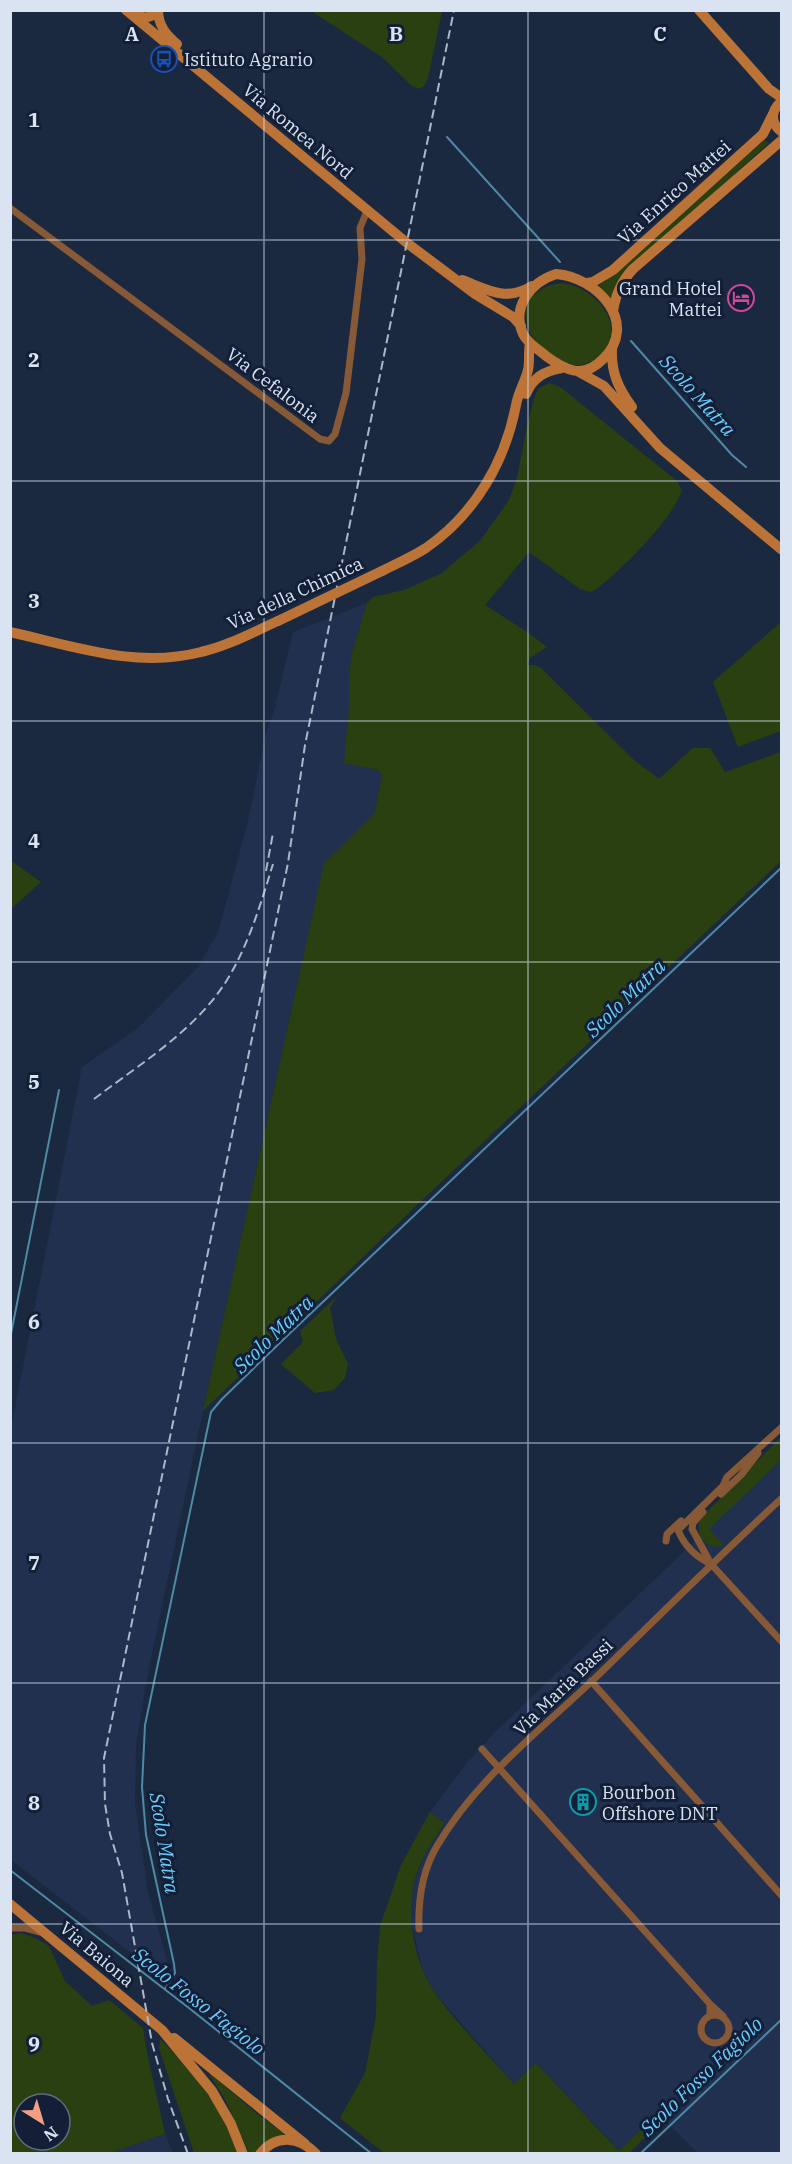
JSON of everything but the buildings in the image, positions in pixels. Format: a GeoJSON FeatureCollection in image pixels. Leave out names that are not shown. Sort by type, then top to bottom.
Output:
{"type":"FeatureCollection","features":[{"type":"Feature","properties":{"kind":"main road","name":"Via Romea Nord"},"geometry":{"type":"LineString","coordinates":[[126,10],[139,15],[192,63],[367,211],[475,294],[507,313],[521,326]]}},
{"type":"Feature","properties":{"kind":"main road"},"geometry":{"type":"LineString","coordinates":[[139,15],[151,16],[157,10]]}},
{"type":"Feature","properties":{"kind":"main road"},"geometry":{"type":"LineString","coordinates":[[157,10],[158,19],[165,32],[186,52],[192,63]]}},
{"type":"Feature","properties":{"kind":"main road"},"geometry":{"type":"LineString","coordinates":[[699,10],[769,89],[777,106],[774,124],[782,132]]}},
{"type":"Feature","properties":{"kind":"main road","name":"Via Enrico Mattei"},"geometry":{"type":"LineString","coordinates":[[587,283],[613,270],[762,134],[777,106]]}},
{"type":"Feature","properties":{"kind":"main road","name":"Via Enrico Mattei"},"geometry":{"type":"LineString","coordinates":[[614,311],[616,296],[624,279],[633,269],[782,140]]}},
{"type":"Feature","properties":{"kind":"main road"},"geometry":{"type":"LineString","coordinates":[[647,433],[615,380],[611,364],[612,349],[618,332],[614,311],[608,303],[587,283],[567,275],[556,274],[532,286],[523,301],[519,317],[530,343],[562,368],[579,372],[604,386],[647,433],[667,454],[782,550]]}},
{"type":"Feature","properties":{"kind":"main road","name":"Via Romea Nord"},"geometry":{"type":"LineString","coordinates":[[450,275],[505,295],[524,291],[532,286]]}},
{"type":"Feature","properties":{"kind":"main road","name":"Via della Chimica"},"geometry":{"type":"LineString","coordinates":[[516,413],[516,404],[528,371],[530,343]]}},
{"type":"Feature","properties":{"kind":"main road"},"geometry":{"type":"LineString","coordinates":[[579,372],[602,362],[612,349]]}},
{"type":"Feature","properties":{"kind":"main road","name":"Via della Chimica"},"geometry":{"type":"LineString","coordinates":[[10,632],[100,653],[156,658],[201,652],[278,621],[426,548],[447,532],[477,500],[490,480],[504,449],[516,413],[532,382],[552,369],[562,368]]}},
{"type":"Feature","properties":{"kind":"main road","name":"Via Baiona"},"geometry":{"type":"LineString","coordinates":[[10,1904],[162,2030],[312,2149]]}},
{"type":"Feature","properties":{"kind":"main road","name":"Via Baiona"},"geometry":{"type":"LineString","coordinates":[[162,2030],[213,2091],[231,2124],[243,2154]]}},
{"type":"Feature","properties":{"kind":"main road"},"geometry":{"type":"LineString","coordinates":[[260,2154],[277,2141],[296,2140],[312,2149]]}},
{"type":"Feature","properties":{"kind":"street","name":"Via Cefalonia"},"geometry":{"type":"LineString","coordinates":[[10,208],[310,432],[322,440],[329,441],[335,434],[346,393],[362,259],[360,228],[367,211]]}},
{"type":"Feature","properties":{"kind":"street"},"geometry":{"type":"LineString","coordinates":[[682,1540],[674,1538],[666,1541],[667,1534],[782,1428]]}},
{"type":"Feature","properties":{"kind":"street"},"geometry":{"type":"LineString","coordinates":[[764,1444],[741,1475],[693,1523],[695,1536],[711,1564],[782,1642]]}},
{"type":"Feature","properties":{"kind":"street"},"geometry":{"type":"LineString","coordinates":[[711,1564],[700,1558],[682,1540],[678,1530],[723,1486],[727,1478]]}},
{"type":"Feature","properties":{"kind":"street","name":"Via Maria Bassi"},"geometry":{"type":"LineString","coordinates":[[419,1929],[419,1901],[424,1872],[436,1846],[473,1796],[782,1498]]}},
{"type":"Feature","properties":{"kind":"street"},"geometry":{"type":"LineString","coordinates":[[591,1681],[782,1896]]}},
{"type":"Feature","properties":{"kind":"street"},"geometry":{"type":"LineString","coordinates":[[482,1749],[725,2018],[729,2026],[728,2035],[722,2041],[713,2042],[705,2038],[702,2030],[704,2022],[710,2016],[718,2015],[725,2018]]}},
{"type":"Feature","properties":{"kind":"street"},"geometry":{"type":"LineString","coordinates":[[10,1928],[25,1928],[52,1937]]}},
{"type":"Feature","properties":{"kind":"street"},"geometry":{"type":"LineString","coordinates":[[710,2004],[710,2016]]}},
{"type":"Feature","properties":{"kind":"shaded area"},"geometry":{"type":"Polygon","coordinates":[[[367,603],[352,652],[345,763],[378,770],[382,776],[374,814],[324,864],[203,1411],[149,1668],[136,1743],[135,1803],[148,1893],[168,1964],[162,1977],[11,1860],[11,1428],[82,1067],[138,1028],[197,968],[218,933],[248,821],[266,733],[275,708],[293,632],[367,603]]]}},
{"type":"Feature","properties":{"kind":"shaded area"},"geometry":{"type":"Polygon","coordinates":[[[781,1459],[781,2153],[698,2153],[658,2113],[620,2151],[537,2064],[514,2084],[430,1985],[422,1967],[411,1921],[411,1899],[416,1875],[425,1854],[444,1823],[430,1812],[466,1764],[497,1730],[781,1459]]]}},
{"type":"Feature","properties":{"kind":"shaded area"},"geometry":{"type":"Polygon","coordinates":[[[165,2134],[173,2153],[109,2153],[165,2134]]]}},
{"type":"Feature","properties":{"kind":"green space"},"geometry":{"type":"Polygon","coordinates":[[[311,11],[442,11],[428,78],[424,86],[419,89],[412,86],[382,57],[311,11]]]}},
{"type":"Feature","properties":{"kind":"green space"},"geometry":{"type":"Polygon","coordinates":[[[764,140],[769,143],[629,269],[613,302],[597,287],[622,268],[764,140]]]}},
{"type":"Feature","properties":{"kind":"green space"},"geometry":{"type":"Polygon","coordinates":[[[560,283],[573,286],[597,300],[610,322],[611,335],[607,347],[597,358],[580,365],[563,362],[546,352],[534,338],[526,322],[527,305],[537,292],[560,283]]]}},
{"type":"Feature","properties":{"kind":"green space"},"geometry":{"type":"Polygon","coordinates":[[[550,383],[560,387],[677,481],[682,490],[677,502],[658,529],[598,588],[590,592],[580,589],[529,552],[485,605],[547,647],[530,658],[527,665],[541,668],[634,760],[659,779],[693,748],[710,748],[725,772],[781,752],[781,861],[203,1411],[324,863],[374,814],[382,776],[378,770],[344,763],[352,652],[367,603],[373,597],[404,590],[442,573],[480,541],[509,500],[517,478],[535,396],[539,388],[550,383]]]}},
{"type":"Feature","properties":{"kind":"green space"},"geometry":{"type":"Polygon","coordinates":[[[781,622],[781,731],[738,747],[713,682],[781,622]]]}},
{"type":"Feature","properties":{"kind":"green space"},"geometry":{"type":"Polygon","coordinates":[[[11,861],[41,882],[10,909],[11,861]]]}},
{"type":"Feature","properties":{"kind":"green space"},"geometry":{"type":"Polygon","coordinates":[[[337,1296],[330,1308],[336,1339],[348,1364],[345,1378],[334,1390],[315,1393],[281,1364],[303,1342],[300,1331],[337,1296]]]}},
{"type":"Feature","properties":{"kind":"green space"},"geometry":{"type":"Polygon","coordinates":[[[781,1437],[781,1460],[709,1529],[724,1545],[718,1547],[707,1544],[700,1535],[701,1518],[781,1437]]]}},
{"type":"Feature","properties":{"kind":"green space"},"geometry":{"type":"Polygon","coordinates":[[[430,1812],[444,1823],[416,1875],[411,1917],[419,1960],[431,1986],[459,2024],[514,2084],[536,2063],[619,2151],[658,2113],[664,2119],[629,2153],[384,2153],[340,2118],[365,2073],[376,2016],[380,1926],[401,1865],[430,1812]]]}},
{"type":"Feature","properties":{"kind":"green space"},"geometry":{"type":"Polygon","coordinates":[[[21,1933],[49,1946],[65,1981],[92,2006],[109,2000],[143,2028],[165,2134],[109,2153],[11,2153],[10,1935],[21,1933]]]}},
{"type":"Feature","properties":{"kind":"green space"},"geometry":{"type":"Polygon","coordinates":[[[160,2039],[206,2092],[224,2121],[238,2153],[194,2153],[159,2048],[160,2039]]]}},
{"type":"Feature","properties":{"kind":"green space"},"geometry":{"type":"Polygon","coordinates":[[[211,2074],[287,2136],[256,2153],[249,2153],[211,2074]]]}},
{"type":"Feature","properties":{"kind":"waterway","name":"Scolo Matra"},"geometry":{"type":"LineString","coordinates":[[447,137],[560,262]]}},
{"type":"Feature","properties":{"kind":"waterway","name":"Scolo Matra"},"geometry":{"type":"LineString","coordinates":[[631,341],[732,455],[746,467]]}},
{"type":"Feature","properties":{"kind":"waterway","name":"Scolo Matra"},"geometry":{"type":"LineString","coordinates":[[165,1989],[175,1973],[146,1835],[142,1787],[145,1725],[211,1412],[288,1335],[782,867]]}},
{"type":"Feature","properties":{"kind":"waterway"},"geometry":{"type":"LineString","coordinates":[[10,1339],[59,1090]]}},
{"type":"Feature","properties":{"kind":"waterway","name":"Scolo Fosso Fagiolo"},"geometry":{"type":"LineString","coordinates":[[10,1870],[189,2008],[372,2154]]}},
{"type":"Feature","properties":{"kind":"waterway","name":"Scolo Fosso Fagiolo"},"geometry":{"type":"LineString","coordinates":[[640,2154],[782,2019]]}},
{"type":"Feature","properties":{"kind":"railway"},"geometry":{"type":"LineString","coordinates":[[188,2154],[168,2099],[152,2043],[122,1873],[110,1834],[105,1804],[104,1758],[288,863],[305,745],[454,10]]}},
{"type":"Feature","properties":{"kind":"railway"},"geometry":{"type":"LineString","coordinates":[[266,871],[273,833]]}},
{"type":"Feature","properties":{"kind":"railway"},"geometry":{"type":"LineString","coordinates":[[94,1099],[166,1045],[200,1015],[214,998],[242,952],[273,864]]}},
{"type":"Feature","properties":{"kind":"place","name":"Istituto Agrario"},"geometry":{"type":"Point","coordinates":[164,59]}},
{"type":"Feature","properties":{"kind":"place","name":"Grand Hotel Mattei"},"geometry":{"type":"Point","coordinates":[741,298]}},
{"type":"Feature","properties":{"kind":"place","name":"Bourbon Offshore DNT"},"geometry":{"type":"Point","coordinates":[583,1802]}}]}
